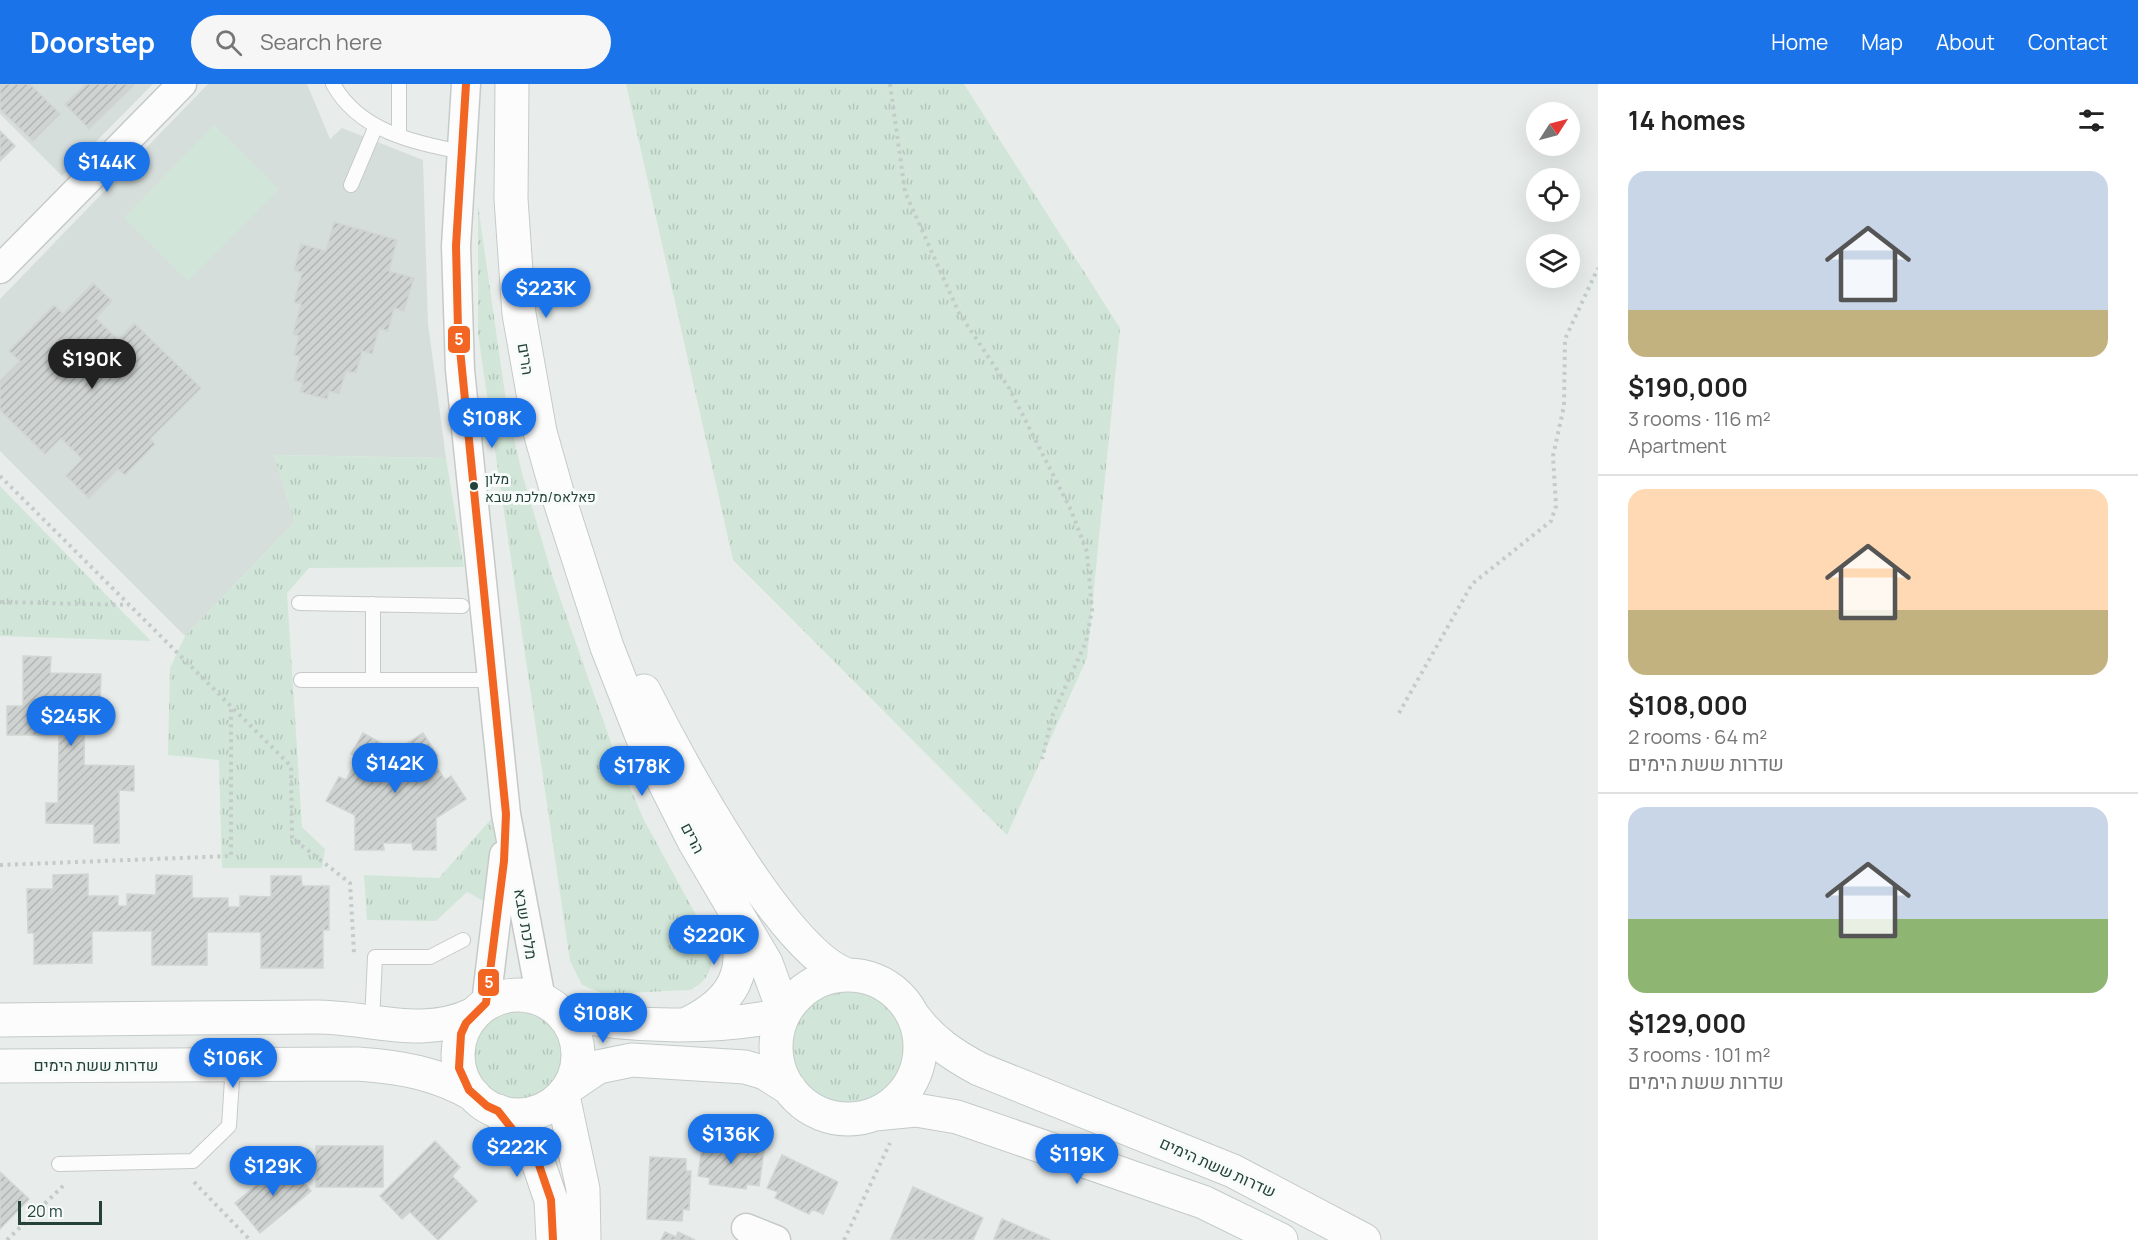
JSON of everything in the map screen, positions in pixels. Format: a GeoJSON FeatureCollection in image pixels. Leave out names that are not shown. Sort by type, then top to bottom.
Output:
{"type":"FeatureCollection","features":[{"type":"Feature","properties":{"kind":"main road","name":"הרים"},"geometry":{"type":"LineString","coordinates":[[512,84],[514,256],[527,372],[545,452],[607,647],[641,734],[694,841],[766,963],[784,1014]]}},
{"type":"Feature","properties":{"kind":"main road","name":"הרים"},"geometry":{"type":"LineString","coordinates":[[578,555],[673,746],[729,840],[803,943],[825,964],[845,974]]}},
{"type":"Feature","properties":{"kind":"main road"},"geometry":{"type":"LineString","coordinates":[[689,1023],[710,1013],[723,1001],[738,974],[740,943],[733,908]]}},
{"type":"Feature","properties":{"kind":"main road"},"geometry":{"type":"LineString","coordinates":[[790,1089],[778,1063],[776,1049],[777,1035],[784,1014],[806,988],[818,980],[845,974],[859,975],[886,984],[902,999],[914,1017],[920,1044],[916,1072],[902,1096],[873,1114]]}},
{"type":"Feature","properties":{"kind":"main road"},"geometry":{"type":"LineString","coordinates":[[0,1020],[317,1017],[429,1026],[454,1024],[480,1008],[516,994],[605,1022],[747,1022],[784,1014]]}},
{"type":"Feature","properties":{"kind":"main road"},"geometry":{"type":"LineString","coordinates":[[551,1006],[573,1030],[579,1053],[578,1064],[567,1091],[583,1189],[584,1240]]}},
{"type":"Feature","properties":{"kind":"main road"},"geometry":{"type":"LineString","coordinates":[[480,1008],[461,1034],[458,1057],[464,1079],[538,1162],[551,1200],[553,1240]]}},
{"type":"Feature","properties":{"kind":"main road","name":"שדרות ששת הימים"},"geometry":{"type":"LineString","coordinates":[[914,1017],[925,1031],[944,1048],[979,1069],[1233,1171],[1365,1240]]}},
{"type":"Feature","properties":{"kind":"main road"},"geometry":{"type":"LineString","coordinates":[[486,1103],[520,1115],[532,1114],[554,1104],[598,1066],[632,1060],[745,1067],[774,1077],[811,1109],[824,1114],[851,1119],[906,1110],[957,1117],[1225,1210],[1281,1240]]}},
{"type":"Feature","properties":{"kind":"main road","name":"שדרות ששת הימים"},"geometry":{"type":"LineString","coordinates":[[0,1066],[317,1063],[397,1067],[435,1076],[486,1103]]}},
{"type":"Feature","properties":{"kind":"street"},"geometry":{"type":"LineString","coordinates":[[0,269],[182,84]]}},
{"type":"Feature","properties":{"kind":"street","name":"מלכת שבא"},"geometry":{"type":"LineString","coordinates":[[466,84],[456,246],[458,329],[506,813],[551,1006]]}},
{"type":"Feature","properties":{"kind":"street","name":"מלכת שבא"},"geometry":{"type":"LineString","coordinates":[[480,1008],[504,861],[506,813]]}},
{"type":"Feature","properties":{"kind":"street"},"geometry":{"type":"LineString","coordinates":[[746,1228],[776,1240]]}},
{"type":"Feature","properties":{"kind":"lane"},"geometry":{"type":"LineString","coordinates":[[333,84],[344,102],[362,120],[422,144],[462,153]]}},
{"type":"Feature","properties":{"kind":"lane"},"geometry":{"type":"LineString","coordinates":[[399,84],[399,135]]}},
{"type":"Feature","properties":{"kind":"lane"},"geometry":{"type":"LineString","coordinates":[[351,185],[376,126]]}},
{"type":"Feature","properties":{"kind":"lane"},"geometry":{"type":"LineString","coordinates":[[298,603],[462,606]]}},
{"type":"Feature","properties":{"kind":"lane"},"geometry":{"type":"LineString","coordinates":[[373,604],[373,680]]}},
{"type":"Feature","properties":{"kind":"lane"},"geometry":{"type":"LineString","coordinates":[[301,680],[492,680]]}},
{"type":"Feature","properties":{"kind":"lane"},"geometry":{"type":"LineString","coordinates":[[372,1022],[375,957],[430,957],[463,940]]}},
{"type":"Feature","properties":{"kind":"lane"},"geometry":{"type":"LineString","coordinates":[[59,1164],[193,1161],[229,1126],[233,1064]]}},
{"type":"Feature","properties":{"kind":"path"},"geometry":{"type":"LineString","coordinates":[[890,84],[905,192],[959,313],[1009,388],[1071,510],[1087,552],[1092,610],[1086,642],[1053,714],[1042,759]]}},
{"type":"Feature","properties":{"kind":"path"},"geometry":{"type":"LineString","coordinates":[[1399,713],[1472,584],[1551,521],[1556,506],[1553,456],[1564,406],[1565,339],[1598,268]]}},
{"type":"Feature","properties":{"kind":"path"},"geometry":{"type":"LineString","coordinates":[[0,476],[291,766],[292,838],[350,883],[354,963]]}},
{"type":"Feature","properties":{"kind":"path"},"geometry":{"type":"LineString","coordinates":[[0,602],[130,605]]}},
{"type":"Feature","properties":{"kind":"path"},"geometry":{"type":"LineString","coordinates":[[0,865],[231,856],[231,707]]}},
{"type":"Feature","properties":{"kind":"path"},"geometry":{"type":"LineString","coordinates":[[844,1240],[906,1110]]}},
{"type":"Feature","properties":{"kind":"path"},"geometry":{"type":"LineString","coordinates":[[175,1163],[250,1240]]}},
{"type":"Feature","properties":{"kind":"path"},"geometry":{"type":"LineString","coordinates":[[7,1240],[86,1164]]}},
{"type":"Feature","properties":{"kind":"shaded area"},"geometry":{"type":"Polygon","coordinates":[[[0,84],[153,84],[62,176],[0,114],[0,84]]]}},
{"type":"Feature","properties":{"kind":"shaded area"},"geometry":{"type":"Polygon","coordinates":[[[208,84],[307,84],[330,139],[342,128],[423,160],[428,323],[446,458],[274,455],[295,522],[185,636],[0,451],[0,299],[208,84]]]}},
{"type":"Feature","properties":{"kind":"green space"},"geometry":{"type":"Polygon","coordinates":[[[626,84],[964,84],[1120,328],[1087,658],[1007,835],[733,560],[626,84]]]}},
{"type":"Feature","properties":{"kind":"green space"},"geometry":{"type":"Polygon","coordinates":[[[214,125],[279,189],[188,281],[124,218],[214,125]]]}},
{"type":"Feature","properties":{"kind":"green space"},"geometry":{"type":"Polygon","coordinates":[[[478,205],[507,408],[522,473],[553,578],[614,751],[644,820],[714,948],[708,974],[701,983],[689,990],[604,994],[582,985],[570,961],[478,334],[478,205]]]}},
{"type":"Feature","properties":{"kind":"green space"},"geometry":{"type":"Polygon","coordinates":[[[274,455],[446,458],[464,567],[309,568],[287,593],[302,827],[325,849],[322,868],[222,868],[219,760],[168,755],[170,668],[185,636],[295,522],[274,455]]]}},
{"type":"Feature","properties":{"kind":"green space"},"geometry":{"type":"Polygon","coordinates":[[[0,486],[151,641],[0,636],[0,486]]]}},
{"type":"Feature","properties":{"kind":"green space"},"geometry":{"type":"Polygon","coordinates":[[[491,819],[497,850],[487,903],[467,892],[436,921],[367,920],[364,875],[439,878],[491,819]]]}},
{"type":"Feature","properties":{"kind":"green space"},"geometry":{"type":"Polygon","coordinates":[[[848,983],[873,988],[893,1002],[907,1022],[912,1047],[907,1072],[893,1092],[873,1106],[848,1111],[823,1106],[803,1092],[789,1072],[784,1047],[789,1022],[803,1002],[823,988],[848,983]]]}},
{"type":"Feature","properties":{"kind":"green space"},"geometry":{"type":"Polygon","coordinates":[[[518,1002],[538,1006],[547,1011],[561,1025],[566,1034],[570,1054],[566,1074],[561,1083],[547,1097],[538,1102],[518,1106],[498,1102],[489,1097],[475,1083],[470,1074],[466,1054],[470,1034],[475,1025],[489,1011],[498,1006],[518,1002]]]}},
{"type":"Feature","properties":{"kind":"building"},"geometry":{"type":"Polygon","coordinates":[[[0,84],[30,84],[60,114],[33,141],[0,109],[0,84]]]}},
{"type":"Feature","properties":{"kind":"building"},"geometry":{"type":"Polygon","coordinates":[[[86,84],[134,85],[89,129],[65,104],[86,84]]]}},
{"type":"Feature","properties":{"kind":"building"},"geometry":{"type":"Polygon","coordinates":[[[0,131],[15,146],[0,161],[0,131]]]}},
{"type":"Feature","properties":{"kind":"building"},"geometry":{"type":"Polygon","coordinates":[[[334,222],[397,240],[389,271],[414,278],[404,311],[394,308],[388,331],[379,328],[372,354],[362,351],[356,373],[346,371],[339,394],[329,391],[327,399],[300,392],[303,383],[294,380],[300,356],[294,355],[299,336],[293,334],[301,304],[294,302],[302,273],[294,270],[301,244],[326,251],[334,222]]]}},
{"type":"Feature","properties":{"kind":"building"},"geometry":{"type":"Polygon","coordinates":[[[93,283],[112,301],[96,318],[118,340],[134,323],[201,388],[150,439],[155,444],[125,475],[118,469],[89,498],[66,476],[82,459],[61,438],[45,454],[0,410],[0,381],[20,361],[9,351],[54,305],[63,314],[93,283]]]}},
{"type":"Feature","properties":{"kind":"building"},"geometry":{"type":"Polygon","coordinates":[[[23,656],[51,657],[50,673],[101,674],[100,701],[85,701],[84,765],[134,766],[134,791],[119,790],[119,843],[94,843],[94,824],[46,823],[46,803],[58,803],[59,735],[7,735],[7,706],[23,706],[23,656]]]}},
{"type":"Feature","properties":{"kind":"building"},"geometry":{"type":"Polygon","coordinates":[[[363,733],[395,751],[423,733],[438,756],[432,759],[445,780],[451,776],[466,799],[436,818],[436,850],[413,850],[412,843],[383,843],[384,850],[355,850],[355,815],[326,801],[339,777],[346,780],[358,758],[351,754],[363,733]]]}},
{"type":"Feature","properties":{"kind":"building"},"geometry":{"type":"Polygon","coordinates":[[[88,874],[88,896],[118,896],[118,906],[127,906],[127,894],[156,895],[156,875],[192,876],[192,898],[228,898],[228,907],[240,907],[240,896],[271,897],[271,876],[301,876],[302,886],[329,886],[329,930],[323,930],[323,968],[261,968],[261,932],[207,932],[207,965],[152,965],[152,931],[92,931],[92,963],[34,964],[34,933],[28,933],[27,889],[53,889],[53,875],[88,874]]]}},
{"type":"Feature","properties":{"kind":"building"},"geometry":{"type":"Polygon","coordinates":[[[435,1141],[460,1167],[452,1176],[477,1201],[438,1240],[410,1212],[402,1219],[380,1196],[435,1141]]]}},
{"type":"Feature","properties":{"kind":"building"},"geometry":{"type":"Polygon","coordinates":[[[703,1141],[764,1150],[759,1186],[747,1184],[746,1189],[709,1184],[710,1178],[698,1176],[703,1141]]]}},
{"type":"Feature","properties":{"kind":"building"},"geometry":{"type":"Polygon","coordinates":[[[316,1146],[383,1146],[383,1187],[316,1187],[316,1146]]]}},
{"type":"Feature","properties":{"kind":"building"},"geometry":{"type":"Polygon","coordinates":[[[782,1155],[838,1182],[823,1214],[812,1209],[809,1214],[775,1198],[778,1192],[767,1188],[782,1155]]]}},
{"type":"Feature","properties":{"kind":"building"},"geometry":{"type":"Polygon","coordinates":[[[650,1157],[686,1159],[686,1171],[691,1171],[689,1210],[683,1209],[682,1221],[647,1219],[650,1157]]]}},
{"type":"Feature","properties":{"kind":"building"},"geometry":{"type":"Polygon","coordinates":[[[285,1161],[311,1191],[260,1233],[235,1203],[285,1161]]]}},
{"type":"Feature","properties":{"kind":"building"},"geometry":{"type":"Polygon","coordinates":[[[0,1172],[29,1199],[0,1229],[0,1172]]]}},
{"type":"Feature","properties":{"kind":"building"},"geometry":{"type":"Polygon","coordinates":[[[913,1187],[983,1218],[973,1240],[891,1239],[913,1187]]]}},
{"type":"Feature","properties":{"kind":"building"},"geometry":{"type":"Polygon","coordinates":[[[1002,1219],[1050,1240],[994,1239],[1002,1219]]]}},
{"type":"Feature","properties":{"kind":"building"},"geometry":{"type":"Polygon","coordinates":[[[665,1232],[676,1237],[678,1232],[695,1240],[661,1240],[665,1232]]]}},
{"type":"Feature","properties":{"kind":"transit line","name":"5"},"geometry":{"type":"LineString","coordinates":[[466,84],[456,246],[458,329],[506,814],[504,861],[486,1003],[466,1023],[461,1034],[459,1068],[469,1090],[487,1106],[498,1111],[538,1162],[551,1200],[553,1240]]}},
{"type":"Feature","properties":{"kind":"place","name":"מלון פאלאס/מלכת שבא"},"geometry":{"type":"Point","coordinates":[474,486]}}]}
